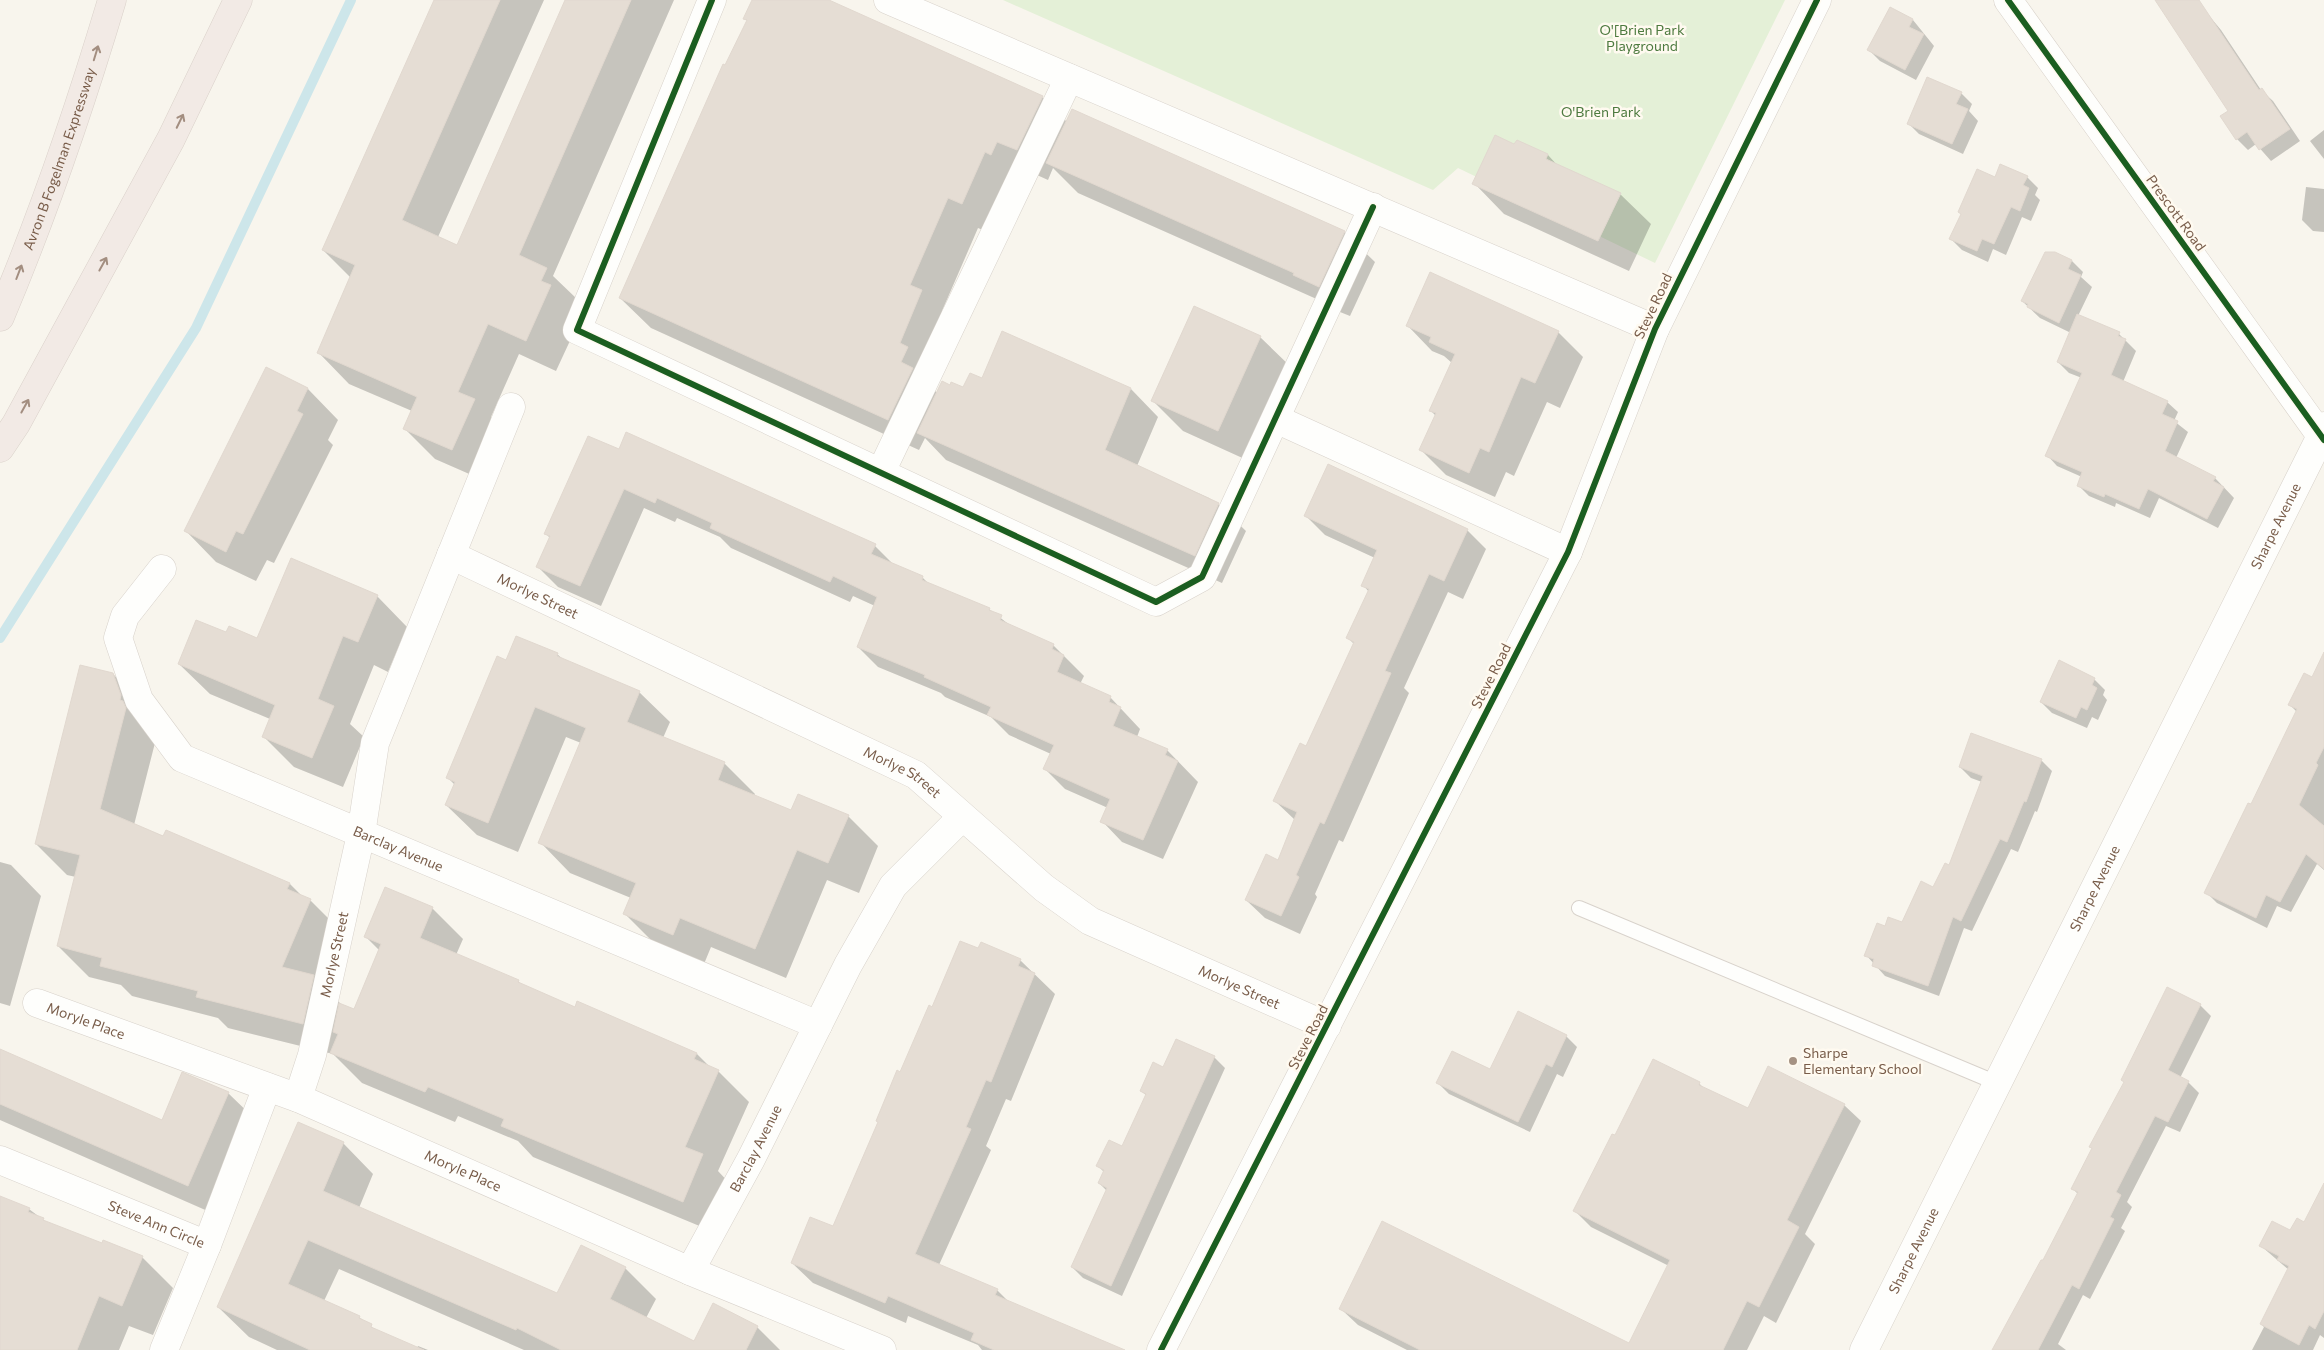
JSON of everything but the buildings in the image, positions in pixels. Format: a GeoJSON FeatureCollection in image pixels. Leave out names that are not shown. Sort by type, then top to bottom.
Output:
{"type":"FeatureCollection","features":[{"type":"Feature","properties":{"kind":"highway","name":"Avron B Fogelman Expressway"},"geometry":{"type":"LineString","coordinates":[[0,317],[53,182],[85,89],[112,0]]}},
{"type":"Feature","properties":{"kind":"highway"},"geometry":{"type":"LineString","coordinates":[[0,448],[16,424],[171,139],[238,0]]}},
{"type":"Feature","properties":{"kind":"street"},"geometry":{"type":"LineString","coordinates":[[712,0],[578,330],[1156,602],[1202,577],[1373,208]]}},
{"type":"Feature","properties":{"kind":"street"},"geometry":{"type":"LineString","coordinates":[[888,0],[1655,329]]}},
{"type":"Feature","properties":{"kind":"street","name":"Steve Road"},"geometry":{"type":"LineString","coordinates":[[1161,1350],[1568,552],[1655,329],[1816,0]]}},
{"type":"Feature","properties":{"kind":"street","name":"Prescott Road"},"geometry":{"type":"LineString","coordinates":[[2008,0],[2323,434]]}},
{"type":"Feature","properties":{"kind":"street"},"geometry":{"type":"LineString","coordinates":[[880,472],[1069,78]]}},
{"type":"Feature","properties":{"kind":"street","name":"Morlye Street"},"geometry":{"type":"LineString","coordinates":[[298,1098],[312,1055],[361,834],[375,743],[510,407]]}},
{"type":"Feature","properties":{"kind":"street"},"geometry":{"type":"LineString","coordinates":[[1276,419],[1568,552]]}},
{"type":"Feature","properties":{"kind":"street","name":"Sharpe Avenue"},"geometry":{"type":"LineString","coordinates":[[1864,1350],[2323,434]]}},
{"type":"Feature","properties":{"kind":"street","name":"Morlye Street"},"geometry":{"type":"LineString","coordinates":[[451,555],[916,775],[1044,888],[1090,920],[1327,1026]]}},
{"type":"Feature","properties":{"kind":"street","name":"Barclay Avenue"},"geometry":{"type":"LineString","coordinates":[[162,569],[125,616],[118,638],[139,700],[182,758],[818,1025]]}},
{"type":"Feature","properties":{"kind":"street","name":"Barclay Avenue"},"geometry":{"type":"LineString","coordinates":[[690,1271],[751,1159],[848,965],[893,886],[962,816]]}},
{"type":"Feature","properties":{"kind":"street","name":"Moryle Place"},"geometry":{"type":"LineString","coordinates":[[38,1003],[298,1098],[690,1271],[882,1350]]}},
{"type":"Feature","properties":{"kind":"street"},"geometry":{"type":"LineString","coordinates":[[207,1245],[268,1087]]}},
{"type":"Feature","properties":{"kind":"street","name":"Steve Ann Circle"},"geometry":{"type":"LineString","coordinates":[[0,1160],[207,1245],[164,1350]]}},
{"type":"Feature","properties":{"kind":"lane"},"geometry":{"type":"LineString","coordinates":[[1578,908],[1997,1083]]}},
{"type":"Feature","properties":{"kind":"green space","name":"O'Brien Park"},"geometry":{"type":"Polygon","coordinates":[[[1003,0],[1785,0],[1655,263],[1458,168],[1433,190],[1003,0]]]}},
{"type":"Feature","properties":{"kind":"waterway"},"geometry":{"type":"LineString","coordinates":[[0,638],[196,328],[351,0]]}},
{"type":"Feature","properties":{"kind":"cycle path"},"geometry":{"type":"LineString","coordinates":[[712,0],[577,330],[1156,602],[1202,577],[1373,207]]}},
{"type":"Feature","properties":{"kind":"cycle path"},"geometry":{"type":"LineString","coordinates":[[1161,1350],[1568,552],[1655,329],[1817,0]]}},
{"type":"Feature","properties":{"kind":"cycle path"},"geometry":{"type":"LineString","coordinates":[[2008,0],[2324,440]]}},
{"type":"Feature","properties":{"kind":"place","name":"Sharpe Elementary School"},"geometry":{"type":"Point","coordinates":[1793,1061]}},
{"type":"Feature","properties":{"kind":"park label","name":"O'[Brien Park Playground"},"geometry":{"type":"Point","coordinates":[1642,38]}}]}
